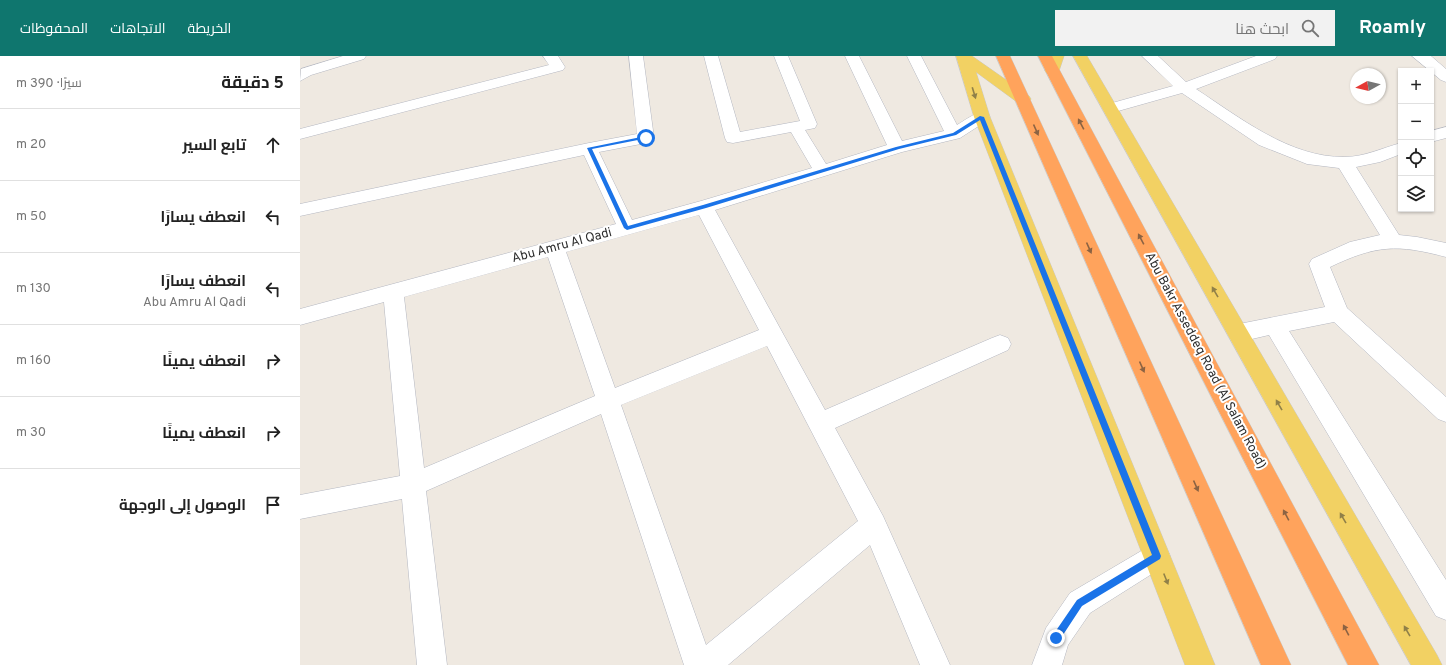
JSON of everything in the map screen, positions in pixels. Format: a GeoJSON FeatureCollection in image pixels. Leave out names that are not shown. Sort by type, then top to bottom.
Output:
{"type":"FeatureCollection","features":[{"type":"Feature","properties":{"kind":"highway"},"geometry":{"type":"LineString","coordinates":[[1003,56],[1276,665]]}},
{"type":"Feature","properties":{"kind":"highway","name":"Abu Bakr Asseddeq Road (Al Salam Road)"},"geometry":{"type":"LineString","coordinates":[[1052,61],[1364,665]]}},
{"type":"Feature","properties":{"kind":"main road"},"geometry":{"type":"LineString","coordinates":[[1080,56],[1427,665]]}},
{"type":"Feature","properties":{"kind":"main road"},"geometry":{"type":"LineString","coordinates":[[963,57],[1023,99]]}},
{"type":"Feature","properties":{"kind":"main road"},"geometry":{"type":"LineString","coordinates":[[963,57],[982,117],[1200,665]]}},
{"type":"Feature","properties":{"kind":"street"},"geometry":{"type":"LineString","coordinates":[[300,76],[306,72],[359,56]]}},
{"type":"Feature","properties":{"kind":"street"},"geometry":{"type":"LineString","coordinates":[[300,134],[558,67],[550,56]]}},
{"type":"Feature","properties":{"kind":"street"},"geometry":{"type":"LineString","coordinates":[[300,210],[589,148],[646,138],[636,56]]}},
{"type":"Feature","properties":{"kind":"street"},"geometry":{"type":"LineString","coordinates":[[712,56],[733,138],[809,124],[781,56]]}},
{"type":"Feature","properties":{"kind":"street"},"geometry":{"type":"LineString","coordinates":[[852,56],[897,148]]}},
{"type":"Feature","properties":{"kind":"street"},"geometry":{"type":"LineString","coordinates":[[914,56],[954,134]]}},
{"type":"Feature","properties":{"kind":"street"},"geometry":{"type":"LineString","coordinates":[[1149,56],[1184,88],[1265,141],[1313,160],[1345,163],[1374,158],[1398,149]]}},
{"type":"Feature","properties":{"kind":"street"},"geometry":{"type":"LineString","coordinates":[[1111,108],[1184,88],[1270,56]]}},
{"type":"Feature","properties":{"kind":"street"},"geometry":{"type":"LineString","coordinates":[[1419,56],[1424,58],[1446,77]]}},
{"type":"Feature","properties":{"kind":"street","name":"Abu Amru Al Qadi"},"geometry":{"type":"LineString","coordinates":[[300,317],[704,207],[897,148],[954,134],[982,117]]}},
{"type":"Feature","properties":{"kind":"street"},"geometry":{"type":"LineString","coordinates":[[795,126],[822,171]]}},
{"type":"Feature","properties":{"kind":"street"},"geometry":{"type":"LineString","coordinates":[[1434,136],[1446,132]]}},
{"type":"Feature","properties":{"kind":"street"},"geometry":{"type":"LineString","coordinates":[[589,148],[627,228]]}},
{"type":"Feature","properties":{"kind":"street"},"geometry":{"type":"LineString","coordinates":[[1345,163],[1392,241]]}},
{"type":"Feature","properties":{"kind":"street"},"geometry":{"type":"LineString","coordinates":[[704,207],[874,525],[935,665]]}},
{"type":"Feature","properties":{"kind":"street"},"geometry":{"type":"LineString","coordinates":[[1446,250],[1422,243],[1392,241],[1368,244],[1320,264],[1338,313],[1446,412]]}},
{"type":"Feature","properties":{"kind":"street"},"geometry":{"type":"LineString","coordinates":[[555,248],[609,400],[699,665]]}},
{"type":"Feature","properties":{"kind":"street"},"geometry":{"type":"LineString","coordinates":[[393,292],[413,485],[426,663]]}},
{"type":"Feature","properties":{"kind":"street"},"geometry":{"type":"LineString","coordinates":[[1239,333],[1338,313]]}},
{"type":"Feature","properties":{"kind":"street"},"geometry":{"type":"LineString","coordinates":[[1275,326],[1446,606]]}},
{"type":"Feature","properties":{"kind":"street"},"geometry":{"type":"LineString","coordinates":[[300,507],[413,485],[609,400],[772,334]]}},
{"type":"Feature","properties":{"kind":"street"},"geometry":{"type":"LineString","coordinates":[[820,423],[1000,344]]}},
{"type":"Feature","properties":{"kind":"street"},"geometry":{"type":"LineString","coordinates":[[705,665],[874,525]]}},
{"type":"Feature","properties":{"kind":"street"},"geometry":{"type":"LineString","coordinates":[[1047,665],[1056,638],[1080,603],[1157,556]]}},
{"type":"Feature","properties":{"kind":"route"},"geometry":{"type":"LineString","coordinates":[[646,138],[589,148],[627,228],[704,207],[897,148],[954,134],[982,117],[1157,556],[1080,603],[1056,638]]}}]}
